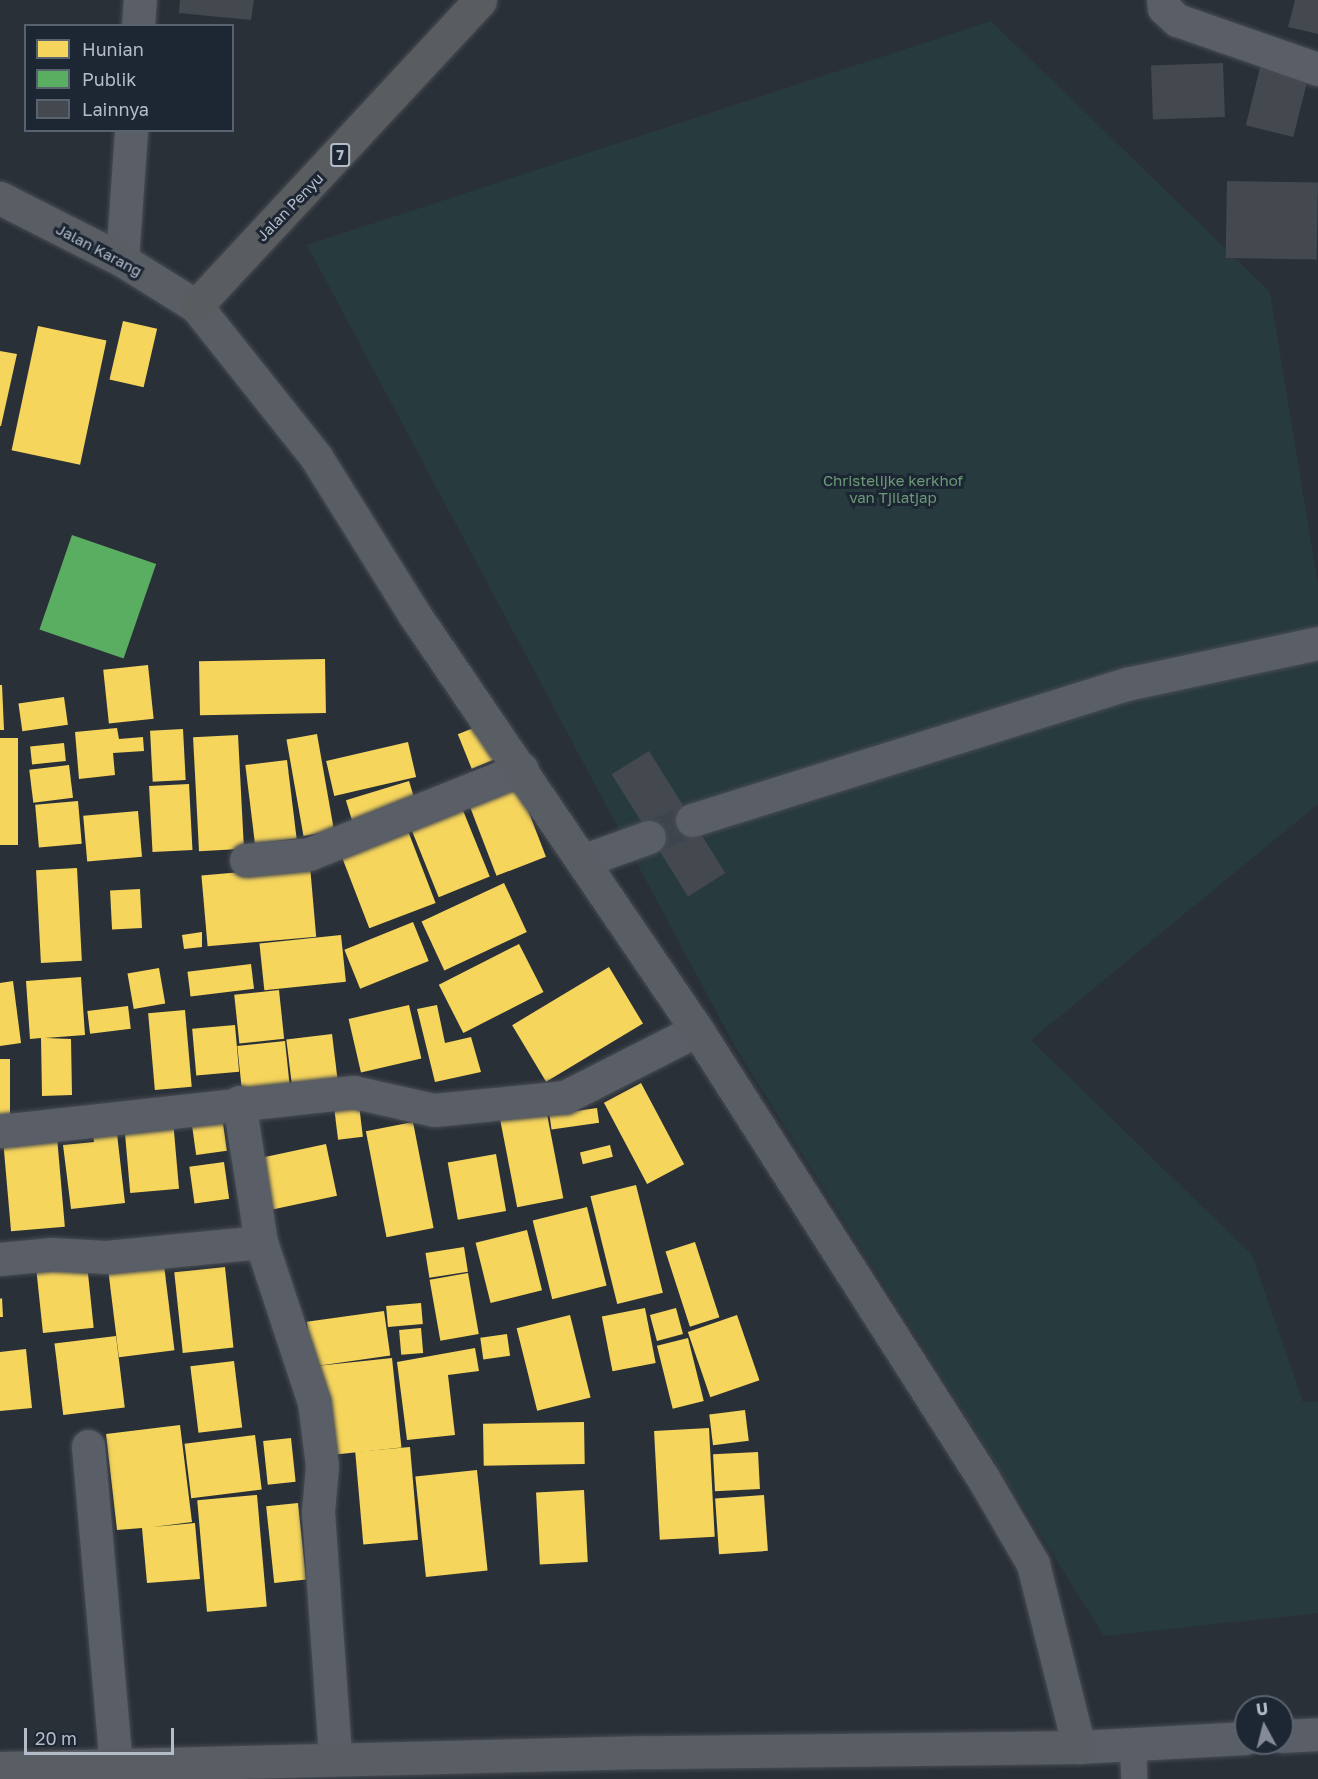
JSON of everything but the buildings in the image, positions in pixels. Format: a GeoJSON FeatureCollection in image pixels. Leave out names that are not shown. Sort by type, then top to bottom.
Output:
{"type":"FeatureCollection","features":[{"type":"Feature","properties":{"kind":"highway","name":"Jalan Penyu"},"geometry":{"type":"LineString","coordinates":[[196,306],[480,0]]}},
{"type":"Feature","properties":{"kind":"street"},"geometry":{"type":"LineString","coordinates":[[138,24],[140,0]]}},
{"type":"Feature","properties":{"kind":"street"},"geometry":{"type":"LineString","coordinates":[[1162,0],[1164,8],[1178,20],[1318,69]]}},
{"type":"Feature","properties":{"kind":"street"},"geometry":{"type":"LineString","coordinates":[[122,260],[131,132]]}},
{"type":"Feature","properties":{"kind":"street","name":"Jalan Karang"},"geometry":{"type":"LineString","coordinates":[[0,198],[122,260],[196,306],[316,457],[414,614],[585,860],[697,1030],[983,1478],[1033,1564],[1079,1747]]}},
{"type":"Feature","properties":{"kind":"street"},"geometry":{"type":"LineString","coordinates":[[692,820],[1127,684],[1318,643]]}},
{"type":"Feature","properties":{"kind":"street"},"geometry":{"type":"LineString","coordinates":[[246,860],[309,854],[522,770]]}},
{"type":"Feature","properties":{"kind":"street"},"geometry":{"type":"LineString","coordinates":[[585,860],[649,837]]}},
{"type":"Feature","properties":{"kind":"street"},"geometry":{"type":"LineString","coordinates":[[0,1131],[239,1102],[354,1092],[434,1110],[565,1097],[697,1030]]}},
{"type":"Feature","properties":{"kind":"street"},"geometry":{"type":"LineString","coordinates":[[239,1102],[261,1242],[314,1402],[322,1466],[318,1512],[335,1758]]}},
{"type":"Feature","properties":{"kind":"street"},"geometry":{"type":"LineString","coordinates":[[0,1258],[52,1254],[106,1257],[261,1242]]}},
{"type":"Feature","properties":{"kind":"street"},"geometry":{"type":"LineString","coordinates":[[88,1446],[116,1765]]}},
{"type":"Feature","properties":{"kind":"street"},"geometry":{"type":"LineString","coordinates":[[1294,1735],[1318,1734]]}},
{"type":"Feature","properties":{"kind":"street"},"geometry":{"type":"LineString","coordinates":[[0,1768],[335,1758],[1004,1745],[1079,1747],[1234,1739]]}},
{"type":"Feature","properties":{"kind":"lane"},"geometry":{"type":"LineString","coordinates":[[1133,1743],[1134,1779]]}},
{"type":"Feature","properties":{"kind":"green space","name":"Christelijke kerkhof van Tjilatjap"},"geometry":{"type":"Polygon","coordinates":[[[991,21],[1270,292],[1318,585],[1318,804],[1031,1040],[1252,1255],[1303,1402],[1318,1401],[1318,1613],[1104,1636],[735,1047],[307,245],[991,21]]]}},
{"type":"Feature","properties":{"kind":"tunnel"},"geometry":{"type":"LineString","coordinates":[[649,837],[692,820]]}}]}
